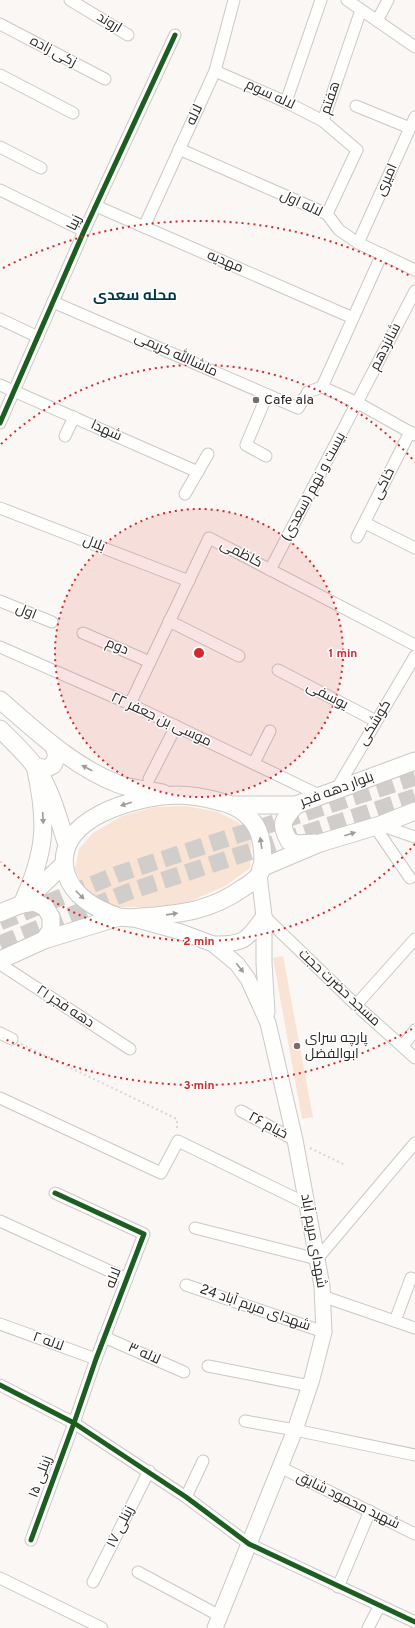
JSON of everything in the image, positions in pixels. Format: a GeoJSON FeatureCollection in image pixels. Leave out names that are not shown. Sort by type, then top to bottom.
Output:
{"type":"FeatureCollection","features":[{"type":"Feature","properties":{"kind":"main road"},"geometry":{"type":"LineString","coordinates":[[0,700],[54,747],[77,763],[118,784],[177,795],[211,799],[232,805],[244,812],[256,826],[263,853],[260,872],[264,916],[264,963],[268,1023]]}},
{"type":"Feature","properties":{"kind":"main road"},"geometry":{"type":"LineString","coordinates":[[0,729],[23,751],[35,766],[48,789],[67,845]]}},
{"type":"Feature","properties":{"kind":"main road"},"geometry":{"type":"LineString","coordinates":[[35,766],[45,769],[53,765],[57,756],[54,747]]}},
{"type":"Feature","properties":{"kind":"main road","name":"بلوار دهه فجر"},"geometry":{"type":"LineString","coordinates":[[232,805],[296,805],[415,761]]}},
{"type":"Feature","properties":{"kind":"main road"},"geometry":{"type":"LineString","coordinates":[[22,904],[33,879],[41,852],[44,825],[42,798],[35,766]]}},
{"type":"Feature","properties":{"kind":"main road"},"geometry":{"type":"LineString","coordinates":[[125,918],[102,911],[80,896],[69,882],[64,864],[64,854],[67,845],[76,830],[96,816],[127,803],[177,795]]}},
{"type":"Feature","properties":{"kind":"main road"},"geometry":{"type":"LineString","coordinates":[[296,805],[283,821],[283,830],[289,841],[297,844],[320,843]]}},
{"type":"Feature","properties":{"kind":"main road"},"geometry":{"type":"LineString","coordinates":[[0,960],[44,940],[125,918],[201,910],[220,903],[236,894],[260,872],[320,843],[377,826],[415,811]]}},
{"type":"Feature","properties":{"kind":"main road"},"geometry":{"type":"LineString","coordinates":[[22,904],[64,864]]}},
{"type":"Feature","properties":{"kind":"main road"},"geometry":{"type":"LineString","coordinates":[[0,913],[22,904],[34,902],[45,907],[52,918],[51,930],[44,940]]}},
{"type":"Feature","properties":{"kind":"main road"},"geometry":{"type":"LineString","coordinates":[[213,944],[230,944],[242,941],[251,934],[264,916]]}},
{"type":"Feature","properties":{"kind":"main road","name":"شهدای مریم آباد"},"geometry":{"type":"LineString","coordinates":[[125,918],[181,932],[213,944],[237,964],[248,979],[268,1023],[295,1140],[317,1259],[322,1296],[324,1332],[310,1386],[296,1430],[218,1622]]}},
{"type":"Feature","properties":{"kind":"street","name":"اروند"},"geometry":{"type":"LineString","coordinates":[[70,0],[128,34]]}},
{"type":"Feature","properties":{"kind":"street","name":"لاله"},"geometry":{"type":"LineString","coordinates":[[144,227],[216,70],[234,0]]}},
{"type":"Feature","properties":{"kind":"street"},"geometry":{"type":"LineString","coordinates":[[286,102],[321,0]]}},
{"type":"Feature","properties":{"kind":"street"},"geometry":{"type":"LineString","coordinates":[[347,0],[415,47]]}},
{"type":"Feature","properties":{"kind":"street"},"geometry":{"type":"LineString","coordinates":[[377,21],[388,0]]}},
{"type":"Feature","properties":{"kind":"street","name":"هفتم"},"geometry":{"type":"LineString","coordinates":[[327,214],[357,150],[323,121],[361,10]]}},
{"type":"Feature","properties":{"kind":"street","name":"زکی زاده"},"geometry":{"type":"LineString","coordinates":[[0,24],[105,79]]}},
{"type":"Feature","properties":{"kind":"street","name":"زیبا"},"geometry":{"type":"LineString","coordinates":[[0,423],[84,231],[175,35]]}},
{"type":"Feature","properties":{"kind":"street","name":"لاله سوم"},"geometry":{"type":"LineString","coordinates":[[216,70],[286,102],[323,121]]}},
{"type":"Feature","properties":{"kind":"street"},"geometry":{"type":"LineString","coordinates":[[0,75],[73,113]]}},
{"type":"Feature","properties":{"kind":"street"},"geometry":{"type":"LineString","coordinates":[[356,106],[410,128]]}},
{"type":"Feature","properties":{"kind":"street","name":"امیری"},"geometry":{"type":"LineString","coordinates":[[358,243],[415,117]]}},
{"type":"Feature","properties":{"kind":"street"},"geometry":{"type":"LineString","coordinates":[[0,148],[42,168]]}},
{"type":"Feature","properties":{"kind":"street","name":"لاله اول"},"geometry":{"type":"LineString","coordinates":[[179,149],[327,214],[339,230],[358,243],[415,270]]}},
{"type":"Feature","properties":{"kind":"street"},"geometry":{"type":"LineString","coordinates":[[0,190],[84,231]]}},
{"type":"Feature","properties":{"kind":"street","name":"مهدیه"},"geometry":{"type":"LineString","coordinates":[[96,206],[353,318]]}},
{"type":"Feature","properties":{"kind":"street"},"geometry":{"type":"LineString","coordinates":[[382,254],[322,387],[358,403],[413,433]]}},
{"type":"Feature","properties":{"kind":"street","name":"شانزدهم"},"geometry":{"type":"LineString","coordinates":[[358,403],[415,291]]}},
{"type":"Feature","properties":{"kind":"street","name":"ماشاالله کریمی"},"geometry":{"type":"LineString","coordinates":[[53,302],[298,408],[308,392],[322,387]]}},
{"type":"Feature","properties":{"kind":"street"},"geometry":{"type":"LineString","coordinates":[[0,319],[38,337]]}},
{"type":"Feature","properties":{"kind":"street","name":"شهدا"},"geometry":{"type":"LineString","coordinates":[[0,385],[198,472]]}},
{"type":"Feature","properties":{"kind":"street"},"geometry":{"type":"LineString","coordinates":[[266,456],[246,445],[267,395]]}},
{"type":"Feature","properties":{"kind":"street","name":"بیست و نهم (سعدی)"},"geometry":{"type":"LineString","coordinates":[[270,570],[358,403]]}},
{"type":"Feature","properties":{"kind":"street"},"geometry":{"type":"LineString","coordinates":[[65,436],[74,418]]}},
{"type":"Feature","properties":{"kind":"street","name":"خاکی"},"geometry":{"type":"LineString","coordinates":[[357,537],[413,433]]}},
{"type":"Feature","properties":{"kind":"street"},"geometry":{"type":"LineString","coordinates":[[185,494],[208,454]]}},
{"type":"Feature","properties":{"kind":"street","name":"بلال"},"geometry":{"type":"LineString","coordinates":[[0,508],[189,581]]}},
{"type":"Feature","properties":{"kind":"street"},"geometry":{"type":"LineString","coordinates":[[365,523],[415,548]]}},
{"type":"Feature","properties":{"kind":"street","name":"کاظمی"},"geometry":{"type":"LineString","coordinates":[[130,704],[209,538],[415,645]]}},
{"type":"Feature","properties":{"kind":"street","name":"اول"},"geometry":{"type":"LineString","coordinates":[[0,601],[52,622]]}},
{"type":"Feature","properties":{"kind":"street"},"geometry":{"type":"LineString","coordinates":[[169,621],[239,656]]}},
{"type":"Feature","properties":{"kind":"street","name":"دوم"},"geometry":{"type":"LineString","coordinates":[[83,633],[150,662]]}},
{"type":"Feature","properties":{"kind":"street","name":"موسی بن جعفر ۲۲"},"geometry":{"type":"LineString","coordinates":[[0,648],[130,704],[254,764],[328,793]]}},
{"type":"Feature","properties":{"kind":"street","name":"کوشکی"},"geometry":{"type":"LineString","coordinates":[[328,793],[376,721],[415,656]]}},
{"type":"Feature","properties":{"kind":"street","name":"یوسفی"},"geometry":{"type":"LineString","coordinates":[[278,670],[376,721]]}},
{"type":"Feature","properties":{"kind":"street"},"geometry":{"type":"LineString","coordinates":[[149,779],[176,726]]}},
{"type":"Feature","properties":{"kind":"street"},"geometry":{"type":"LineString","coordinates":[[254,764],[270,731]]}},
{"type":"Feature","properties":{"kind":"street"},"geometry":{"type":"LineString","coordinates":[[377,826],[415,837]]}},
{"type":"Feature","properties":{"kind":"street"},"geometry":{"type":"LineString","coordinates":[[377,826],[410,878]]}},
{"type":"Feature","properties":{"kind":"street","name":"مسجد حضرت حجت"},"geometry":{"type":"LineString","coordinates":[[264,916],[356,1005],[415,1058]]}},
{"type":"Feature","properties":{"kind":"street"},"geometry":{"type":"LineString","coordinates":[[356,1005],[415,938]]}},
{"type":"Feature","properties":{"kind":"street","name":"دهه فجر ۲۱"},"geometry":{"type":"LineString","coordinates":[[0,964],[130,1049]]}},
{"type":"Feature","properties":{"kind":"street"},"geometry":{"type":"LineString","coordinates":[[403,1046],[415,1030]]}},
{"type":"Feature","properties":{"kind":"street"},"geometry":{"type":"LineString","coordinates":[[0,1033],[12,1039]]}},
{"type":"Feature","properties":{"kind":"street"},"geometry":{"type":"LineString","coordinates":[[0,1098],[161,1173],[178,1141],[307,1204]]}},
{"type":"Feature","properties":{"kind":"street","name":"خیام ۲۶"},"geometry":{"type":"LineString","coordinates":[[241,1111],[295,1140]]}},
{"type":"Feature","properties":{"kind":"street"},"geometry":{"type":"LineString","coordinates":[[195,1228],[317,1259],[415,1143]]}},
{"type":"Feature","properties":{"kind":"street","name":"لاله"},"geometry":{"type":"LineString","coordinates":[[55,1193],[144,1234],[104,1337],[74,1423]]}},
{"type":"Feature","properties":{"kind":"street","name":"لاله"},"geometry":{"type":"LineString","coordinates":[[0,1221],[127,1279]]}},
{"type":"Feature","properties":{"kind":"street"},"geometry":{"type":"LineString","coordinates":[[395,1321],[411,1278]]}},
{"type":"Feature","properties":{"kind":"street","name":"24 شهدای مریم آباد"},"geometry":{"type":"LineString","coordinates":[[186,1285],[324,1332]]}},
{"type":"Feature","properties":{"kind":"street"},"geometry":{"type":"LineString","coordinates":[[322,1296],[415,1328]]}},
{"type":"Feature","properties":{"kind":"street","name":"لاله ۲"},"geometry":{"type":"LineString","coordinates":[[0,1324],[96,1359]]}},
{"type":"Feature","properties":{"kind":"street","name":"لاله ۳"},"geometry":{"type":"LineString","coordinates":[[104,1337],[184,1372]]}},
{"type":"Feature","properties":{"kind":"street"},"geometry":{"type":"LineString","coordinates":[[208,1366],[310,1386]]}},
{"type":"Feature","properties":{"kind":"street"},"geometry":{"type":"LineString","coordinates":[[0,1386],[74,1423],[186,1497],[249,1544],[379,1607],[415,1622]]}},
{"type":"Feature","properties":{"kind":"street"},"geometry":{"type":"LineString","coordinates":[[245,1421],[415,1455]]}},
{"type":"Feature","properties":{"kind":"street","name":"زینلی ۱۵"},"geometry":{"type":"LineString","coordinates":[[31,1540],[74,1423]]}},
{"type":"Feature","properties":{"kind":"street"},"geometry":{"type":"LineString","coordinates":[[186,1497],[203,1461]]}},
{"type":"Feature","properties":{"kind":"street","name":"شهید محمود شایق"},"geometry":{"type":"LineString","coordinates":[[280,1467],[415,1532]]}},
{"type":"Feature","properties":{"kind":"street","name":"زینلی ۱۷"},"geometry":{"type":"LineString","coordinates":[[92,1582],[149,1472]]}},
{"type":"Feature","properties":{"kind":"street"},"geometry":{"type":"LineString","coordinates":[[338,1587],[370,1511]]}},
{"type":"Feature","properties":{"kind":"street"},"geometry":{"type":"LineString","coordinates":[[138,1572],[218,1622]]}},
{"type":"Feature","properties":{"kind":"street"},"geometry":{"type":"LineString","coordinates":[[0,1578],[102,1628]]}},
{"type":"Feature","properties":{"kind":"street"},"geometry":{"type":"LineString","coordinates":[[368,1628],[379,1607]]}},
{"type":"Feature","properties":{"kind":"path"},"geometry":{"type":"LineString","coordinates":[[12,1039],[177,1119],[178,1141]]}},
{"type":"Feature","properties":{"kind":"path"},"geometry":{"type":"LineString","coordinates":[[295,1140],[345,1165]]}},
{"type":"Feature","properties":{"kind":"shaded area"},"geometry":{"type":"Polygon","coordinates":[[[186,806],[218,812],[238,822],[251,842],[250,868],[225,886],[186,903],[149,907],[117,907],[87,895],[75,869],[79,849],[93,833],[122,816],[155,807],[186,806]]]}},
{"type":"Feature","properties":{"kind":"shaded area"},"geometry":{"type":"Polygon","coordinates":[[[283,956],[313,1117],[302,1119],[273,958],[283,956]]]}},
{"type":"Feature","properties":{"kind":"tunnel"},"geometry":{"type":"LineString","coordinates":[[0,922],[118,874],[415,777]]}},
{"type":"Feature","properties":{"kind":"tunnel"},"geometry":{"type":"LineString","coordinates":[[0,944],[128,892],[415,797]]}},
{"type":"Feature","properties":{"kind":"cycle path"},"geometry":{"type":"LineString","coordinates":[[0,423],[84,231],[175,35]]}},
{"type":"Feature","properties":{"kind":"cycle path"},"geometry":{"type":"LineString","coordinates":[[31,1540],[96,1359],[144,1234],[55,1193]]}},
{"type":"Feature","properties":{"kind":"cycle path"},"geometry":{"type":"LineString","coordinates":[[0,1385],[74,1423],[186,1497],[249,1544],[415,1622]]}},
{"type":"Feature","properties":{"kind":"place","name":"Cafe ala"},"geometry":{"type":"Point","coordinates":[256,400]}},
{"type":"Feature","properties":{"kind":"place","name":"پارچه سرای ابوالفضل"},"geometry":{"type":"Point","coordinates":[297,1046]}},
{"type":"Feature","properties":{"kind":"district","name":"محله سعدی"},"geometry":{"type":"Point","coordinates":[135,296]}}]}
